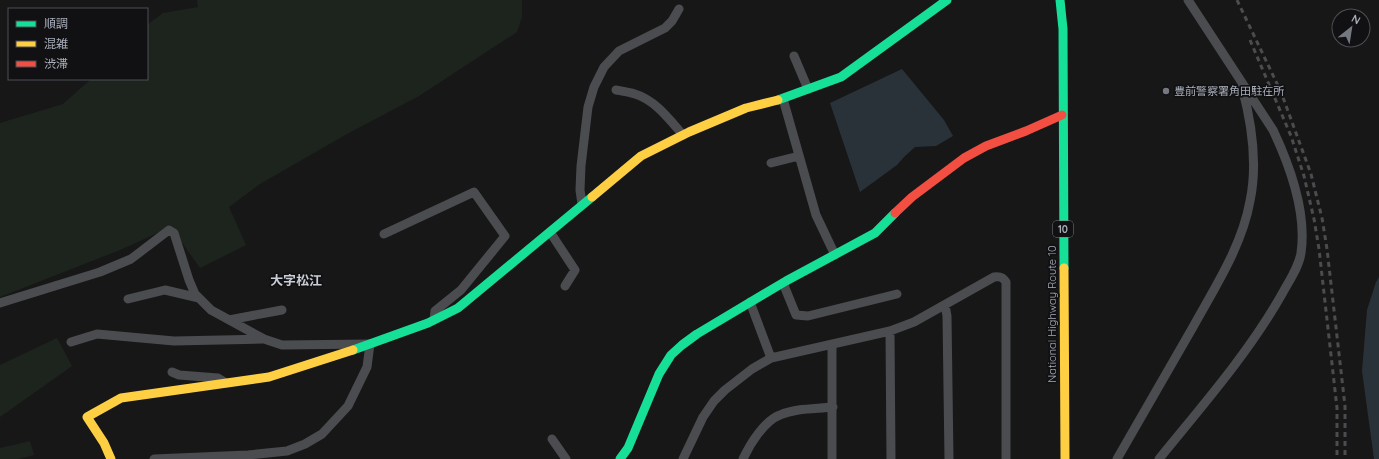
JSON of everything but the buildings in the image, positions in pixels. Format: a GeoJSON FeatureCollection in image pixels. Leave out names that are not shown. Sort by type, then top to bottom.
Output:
{"type":"FeatureCollection","features":[{"type":"Feature","properties":{"kind":"main road"},"geometry":{"type":"LineString","coordinates":[[111,459],[104,443],[87,417],[121,398],[269,376],[370,344],[434,320],[458,308],[641,156],[683,135],[746,108],[783,99],[841,77],[947,0]]}},
{"type":"Feature","properties":{"kind":"main road","name":"National Highway Route 10"},"geometry":{"type":"LineString","coordinates":[[1060,0],[1062,28],[1065,459]]}},
{"type":"Feature","properties":{"kind":"main road"},"geometry":{"type":"LineString","coordinates":[[620,459],[628,448],[659,374],[672,355],[682,345],[750,302],[875,233],[912,197],[964,158],[986,146],[1026,131],[1062,115]]}},
{"type":"Feature","properties":{"kind":"street"},"geometry":{"type":"LineString","coordinates":[[1159,459],[1232,370],[1271,313],[1292,275],[1301,254],[1302,232],[1299,210],[1293,180],[1283,151],[1273,130],[1188,0]]}},
{"type":"Feature","properties":{"kind":"street"},"geometry":{"type":"LineString","coordinates":[[582,204],[580,190],[588,107],[594,87],[604,67],[619,51],[665,28],[672,21],[679,9]]}},
{"type":"Feature","properties":{"kind":"street"},"geometry":{"type":"LineString","coordinates":[[794,56],[808,89]]}},
{"type":"Feature","properties":{"kind":"street"},"geometry":{"type":"LineString","coordinates":[[1117,459],[1212,293],[1241,236],[1251,200],[1254,167],[1252,132],[1247,106],[1239,78]]}},
{"type":"Feature","properties":{"kind":"street"},"geometry":{"type":"LineString","coordinates":[[616,90],[634,94],[652,102],[683,135]]}},
{"type":"Feature","properties":{"kind":"street"},"geometry":{"type":"LineString","coordinates":[[783,99],[816,215],[835,255]]}},
{"type":"Feature","properties":{"kind":"street"},"geometry":{"type":"LineString","coordinates":[[771,163],[799,156]]}},
{"type":"Feature","properties":{"kind":"street"},"geometry":{"type":"LineString","coordinates":[[384,234],[474,192],[505,236],[461,290],[435,311],[434,320]]}},
{"type":"Feature","properties":{"kind":"street"},"geometry":{"type":"LineString","coordinates":[[0,303],[100,272],[131,259],[169,230],[174,233],[195,294],[211,310],[264,339],[282,345],[370,344],[367,368],[348,406],[322,434],[305,444],[287,451],[248,455],[154,459]]}},
{"type":"Feature","properties":{"kind":"street"},"geometry":{"type":"LineString","coordinates":[[550,232],[575,270],[565,286]]}},
{"type":"Feature","properties":{"kind":"street"},"geometry":{"type":"LineString","coordinates":[[683,459],[703,417],[714,401],[725,390],[752,369],[771,358],[890,331],[914,322],[994,277],[999,276],[1006,282],[1006,459]]}},
{"type":"Feature","properties":{"kind":"street"},"geometry":{"type":"LineString","coordinates":[[783,283],[796,315],[808,316],[897,294]]}},
{"type":"Feature","properties":{"kind":"street"},"geometry":{"type":"LineString","coordinates":[[128,299],[165,290],[199,298]]}},
{"type":"Feature","properties":{"kind":"street"},"geometry":{"type":"LineString","coordinates":[[750,302],[771,358]]}},
{"type":"Feature","properties":{"kind":"street"},"geometry":{"type":"LineString","coordinates":[[945,305],[947,316],[949,459]]}},
{"type":"Feature","properties":{"kind":"street"},"geometry":{"type":"LineString","coordinates":[[229,320],[282,310]]}},
{"type":"Feature","properties":{"kind":"street"},"geometry":{"type":"LineString","coordinates":[[890,331],[891,459]]}},
{"type":"Feature","properties":{"kind":"street"},"geometry":{"type":"LineString","coordinates":[[71,342],[97,334],[174,341],[264,339]]}},
{"type":"Feature","properties":{"kind":"street"},"geometry":{"type":"LineString","coordinates":[[832,344],[832,459]]}},
{"type":"Feature","properties":{"kind":"street"},"geometry":{"type":"LineString","coordinates":[[172,372],[179,375],[218,378],[226,383]]}},
{"type":"Feature","properties":{"kind":"street"},"geometry":{"type":"LineString","coordinates":[[743,459],[751,443],[763,428],[779,415],[798,410],[832,407]]}},
{"type":"Feature","properties":{"kind":"street"},"geometry":{"type":"LineString","coordinates":[[552,439],[566,459]]}},
{"type":"Feature","properties":{"kind":"shaded area"},"geometry":{"type":"Polygon","coordinates":[[[197,0],[522,0],[522,17],[517,32],[419,96],[347,134],[260,184],[229,207],[246,245],[200,268],[171,227],[120,250],[0,297],[0,123],[63,104],[90,80],[148,80],[148,24],[163,13],[198,7],[197,0]]]}},
{"type":"Feature","properties":{"kind":"shaded area"},"geometry":{"type":"Polygon","coordinates":[[[902,69],[944,120],[953,136],[936,146],[915,147],[897,165],[860,192],[830,103],[902,69]]]}},
{"type":"Feature","properties":{"kind":"shaded area"},"geometry":{"type":"Polygon","coordinates":[[[1379,277],[1379,459],[1374,459],[1362,371],[1367,310],[1379,277]]]}},
{"type":"Feature","properties":{"kind":"shaded area"},"geometry":{"type":"Polygon","coordinates":[[[57,338],[72,366],[0,417],[0,365],[57,338]]]}},
{"type":"Feature","properties":{"kind":"shaded area"},"geometry":{"type":"Polygon","coordinates":[[[30,441],[34,455],[18,459],[0,459],[0,448],[30,441]]]}},
{"type":"Feature","properties":{"kind":"railway"},"geometry":{"type":"LineString","coordinates":[[1237,0],[1281,92],[1311,174],[1322,218],[1345,406],[1345,459]]}},
{"type":"Feature","properties":{"kind":"railway"},"geometry":{"type":"LineString","coordinates":[[1250,40],[1291,136],[1304,176],[1314,219],[1319,249],[1337,408],[1337,459]]}},
{"type":"Feature","properties":{"kind":"traffic: fast"},"geometry":{"type":"LineString","coordinates":[[778,100],[841,77],[947,0]]}},
{"type":"Feature","properties":{"kind":"traffic: fast"},"geometry":{"type":"LineString","coordinates":[[1060,0],[1063,29],[1064,268]]}},
{"type":"Feature","properties":{"kind":"traffic: fast"},"geometry":{"type":"LineString","coordinates":[[353,350],[428,323],[458,308],[592,197]]}},
{"type":"Feature","properties":{"kind":"traffic: fast"},"geometry":{"type":"LineString","coordinates":[[620,459],[628,448],[659,374],[671,355],[682,345],[697,334],[786,281],[875,233],[895,213]]}},
{"type":"Feature","properties":{"kind":"traffic: slow"},"geometry":{"type":"LineString","coordinates":[[592,197],[641,156],[689,132],[746,108],[778,100]]}},
{"type":"Feature","properties":{"kind":"traffic: slow"},"geometry":{"type":"LineString","coordinates":[[1064,268],[1065,459]]}},
{"type":"Feature","properties":{"kind":"traffic: slow"},"geometry":{"type":"LineString","coordinates":[[111,459],[104,443],[87,417],[121,398],[269,377],[353,350]]}},
{"type":"Feature","properties":{"kind":"traffic: jam"},"geometry":{"type":"LineString","coordinates":[[895,213],[912,197],[964,158],[986,146],[1026,131],[1062,115]]}},
{"type":"Feature","properties":{"kind":"place","name":"豊前警察署角田駐在所"},"geometry":{"type":"Point","coordinates":[1166,91]}},
{"type":"Feature","properties":{"kind":"district","name":"大字松江"},"geometry":{"type":"Point","coordinates":[296,280]}}]}
